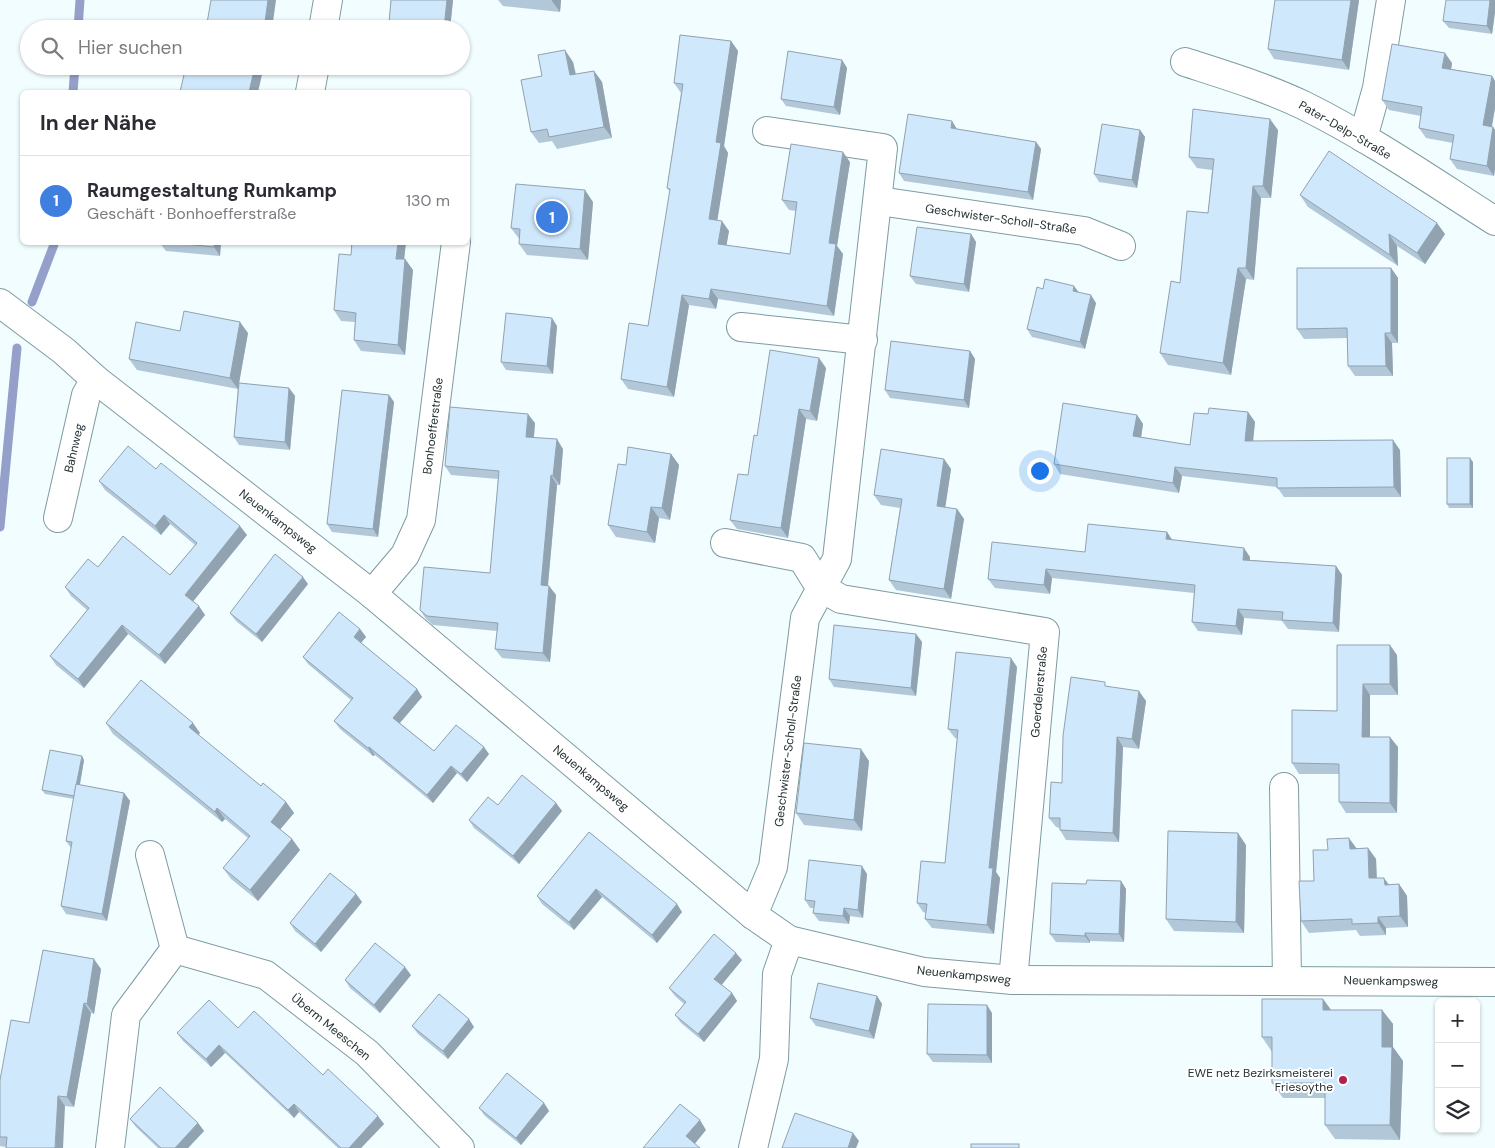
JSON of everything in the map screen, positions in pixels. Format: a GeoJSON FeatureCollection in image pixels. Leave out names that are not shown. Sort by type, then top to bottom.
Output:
{"type":"FeatureCollection","features":[{"type":"Feature","properties":{"kind":"street"},"geometry":{"type":"LineString","coordinates":[[325,20],[328,0]]}},
{"type":"Feature","properties":{"kind":"street"},"geometry":{"type":"LineString","coordinates":[[1363,138],[1377,88],[1391,0]]}},
{"type":"Feature","properties":{"kind":"street","name":"Pater-Delp-Straße"},"geometry":{"type":"LineString","coordinates":[[1185,62],[1245,81],[1289,99],[1363,138],[1495,221]]}},
{"type":"Feature","properties":{"kind":"street"},"geometry":{"type":"LineString","coordinates":[[310,90],[313,75]]}},
{"type":"Feature","properties":{"kind":"street","name":"Geschwister-Scholl-Straße"},"geometry":{"type":"LineString","coordinates":[[752,914],[774,867],[805,618],[836,559],[879,201],[883,148],[767,131]]}},
{"type":"Feature","properties":{"kind":"street","name":"Geschwister-Scholl-Straße"},"geometry":{"type":"LineString","coordinates":[[879,201],[1084,231],[1121,246]]}},
{"type":"Feature","properties":{"kind":"street","name":"Bonhoefferstraße"},"geometry":{"type":"LineString","coordinates":[[372,594],[405,555],[421,520],[456,245]]}},
{"type":"Feature","properties":{"kind":"street","name":"Neuenkampsweg"},"geometry":{"type":"LineString","coordinates":[[4,316],[64,351],[95,379],[372,594],[752,914],[789,940],[924,972],[1013,980],[1495,982]]}},
{"type":"Feature","properties":{"kind":"street"},"geometry":{"type":"LineString","coordinates":[[741,327],[863,340]]}},
{"type":"Feature","properties":{"kind":"street","name":"Bahnweg"},"geometry":{"type":"LineString","coordinates":[[58,518],[86,395],[95,379]]}},
{"type":"Feature","properties":{"kind":"street"},"geometry":{"type":"LineString","coordinates":[[725,544],[802,558],[820,587]]}},
{"type":"Feature","properties":{"kind":"street","name":"Goerdelerstraße"},"geometry":{"type":"LineString","coordinates":[[820,587],[841,599],[1045,632],[1013,980]]}},
{"type":"Feature","properties":{"kind":"street"},"geometry":{"type":"LineString","coordinates":[[1284,786],[1287,980]]}},
{"type":"Feature","properties":{"kind":"street"},"geometry":{"type":"LineString","coordinates":[[110,1148],[117,1076],[126,1015],[175,949],[150,856]]}},
{"type":"Feature","properties":{"kind":"street"},"geometry":{"type":"LineString","coordinates":[[753,1148],[774,1059],[776,974],[789,940]]}},
{"type":"Feature","properties":{"kind":"street","name":"Überm Meeschen"},"geometry":{"type":"LineString","coordinates":[[175,949],[266,975],[366,1053],[460,1148]]}},
{"type":"Feature","properties":{"kind":"building"},"geometry":{"type":"Polygon","coordinates":[[[211,0],[268,0],[265,20],[208,20],[211,0]]]}},
{"type":"Feature","properties":{"kind":"building"},"geometry":{"type":"Polygon","coordinates":[[[391,0],[447,0],[445,20],[389,20],[391,0]]]}},
{"type":"Feature","properties":{"kind":"building"},"geometry":{"type":"Polygon","coordinates":[[[1275,0],[1351,0],[1342,60],[1268,49],[1275,0]]]}},
{"type":"Feature","properties":{"kind":"building"},"geometry":{"type":"Polygon","coordinates":[[[1446,0],[1490,0],[1487,26],[1443,21],[1446,0]]]}},
{"type":"Feature","properties":{"kind":"building"},"geometry":{"type":"Polygon","coordinates":[[[680,35],[731,41],[716,142],[721,143],[709,219],[722,221],[718,244],[790,254],[797,202],[782,200],[791,144],[843,152],[829,243],[836,244],[827,306],[711,289],[709,299],[682,295],[667,387],[621,379],[629,323],[648,326],[670,189],[667,188],[683,84],[674,83],[680,35]]]}},
{"type":"Feature","properties":{"kind":"building"},"geometry":{"type":"Polygon","coordinates":[[[1392,44],[1445,53],[1442,68],[1492,76],[1483,125],[1493,127],[1487,166],[1450,159],[1454,135],[1419,128],[1422,107],[1382,100],[1392,44]]]}},
{"type":"Feature","properties":{"kind":"building"},"geometry":{"type":"Polygon","coordinates":[[[565,50],[570,75],[594,71],[604,127],[549,137],[547,129],[531,132],[521,80],[542,76],[538,55],[565,50]]]}},
{"type":"Feature","properties":{"kind":"building"},"geometry":{"type":"Polygon","coordinates":[[[788,51],[842,60],[834,107],[781,99],[788,51]]]}},
{"type":"Feature","properties":{"kind":"building"},"geometry":{"type":"Polygon","coordinates":[[[184,75],[253,75],[249,90],[180,90],[184,75]]]}},
{"type":"Feature","properties":{"kind":"building"},"geometry":{"type":"Polygon","coordinates":[[[1193,109],[1270,119],[1263,186],[1253,186],[1246,268],[1238,268],[1223,363],[1160,353],[1171,281],[1180,283],[1187,211],[1208,213],[1214,159],[1189,157],[1193,109]]]}},
{"type":"Feature","properties":{"kind":"building"},"geometry":{"type":"Polygon","coordinates":[[[908,114],[952,121],[951,128],[1036,142],[1028,192],[899,173],[908,114]]]}},
{"type":"Feature","properties":{"kind":"building"},"geometry":{"type":"Polygon","coordinates":[[[1102,124],[1140,130],[1132,180],[1094,174],[1102,124]]]}},
{"type":"Feature","properties":{"kind":"building"},"geometry":{"type":"Polygon","coordinates":[[[1329,151],[1437,223],[1417,253],[1389,234],[1390,255],[1300,195],[1329,151]]]}},
{"type":"Feature","properties":{"kind":"building"},"geometry":{"type":"Polygon","coordinates":[[[516,184],[585,190],[580,249],[519,244],[520,229],[511,228],[516,184]]]}},
{"type":"Feature","properties":{"kind":"building"},"geometry":{"type":"Polygon","coordinates":[[[917,227],[971,234],[964,284],[910,276],[917,227]]]}},
{"type":"Feature","properties":{"kind":"building"},"geometry":{"type":"Polygon","coordinates":[[[194,245],[214,245],[214,247],[194,245]]]}},
{"type":"Feature","properties":{"kind":"building"},"geometry":{"type":"Polygon","coordinates":[[[352,245],[398,245],[396,259],[405,259],[398,345],[354,340],[356,313],[334,310],[339,254],[351,255],[352,245]]]}},
{"type":"Feature","properties":{"kind":"building"},"geometry":{"type":"Polygon","coordinates":[[[1297,268],[1391,268],[1391,333],[1385,333],[1386,366],[1348,366],[1347,328],[1297,329],[1297,268]]]}},
{"type":"Feature","properties":{"kind":"building"},"geometry":{"type":"Polygon","coordinates":[[[1045,279],[1074,286],[1073,291],[1091,295],[1080,342],[1027,329],[1037,287],[1043,289],[1045,279]]]}},
{"type":"Feature","properties":{"kind":"building"},"geometry":{"type":"Polygon","coordinates":[[[184,311],[240,322],[230,378],[129,359],[136,322],[180,331],[184,311]]]}},
{"type":"Feature","properties":{"kind":"building"},"geometry":{"type":"Polygon","coordinates":[[[506,313],[552,318],[547,366],[501,362],[506,313]]]}},
{"type":"Feature","properties":{"kind":"building"},"geometry":{"type":"Polygon","coordinates":[[[891,341],[970,351],[964,400],[885,390],[891,341]]]}},
{"type":"Feature","properties":{"kind":"building"},"geometry":{"type":"Polygon","coordinates":[[[770,350],[819,358],[810,411],[799,409],[781,528],[730,520],[738,474],[748,475],[754,435],[757,436],[770,350]]]}},
{"type":"Feature","properties":{"kind":"building"},"geometry":{"type":"Polygon","coordinates":[[[239,383],[289,388],[285,442],[234,437],[239,383]]]}},
{"type":"Feature","properties":{"kind":"building"},"geometry":{"type":"Polygon","coordinates":[[[342,390],[389,395],[373,529],[327,524],[342,390]]]}},
{"type":"Feature","properties":{"kind":"building"},"geometry":{"type":"Polygon","coordinates":[[[1063,403],[1137,415],[1133,436],[1190,445],[1194,413],[1208,414],[1209,408],[1248,412],[1245,441],[1393,440],[1394,487],[1277,488],[1277,478],[1175,467],[1173,483],[1054,464],[1063,403]]]}},
{"type":"Feature","properties":{"kind":"building"},"geometry":{"type":"Polygon","coordinates":[[[450,407],[528,414],[526,437],[557,439],[553,476],[551,475],[541,585],[549,586],[543,653],[495,649],[498,623],[427,616],[420,610],[424,567],[490,573],[499,471],[445,466],[450,407]]]}},
{"type":"Feature","properties":{"kind":"building"},"geometry":{"type":"Polygon","coordinates":[[[128,446],[156,469],[161,463],[240,526],[185,595],[199,606],[159,655],[122,625],[78,679],[50,656],[89,608],[65,587],[88,559],[98,567],[123,536],[170,575],[197,543],[164,515],[155,526],[99,481],[128,446]]]}},
{"type":"Feature","properties":{"kind":"building"},"geometry":{"type":"Polygon","coordinates":[[[628,447],[671,454],[662,508],[651,507],[647,532],[608,525],[618,464],[626,465],[628,447]]]}},
{"type":"Feature","properties":{"kind":"building"},"geometry":{"type":"Polygon","coordinates":[[[881,449],[944,459],[937,506],[957,509],[944,589],[889,580],[902,499],[874,495],[881,449]]]}},
{"type":"Feature","properties":{"kind":"building"},"geometry":{"type":"Polygon","coordinates":[[[1447,458],[1470,458],[1470,504],[1447,504],[1447,458]]]}},
{"type":"Feature","properties":{"kind":"building"},"geometry":{"type":"Polygon","coordinates":[[[1088,524],[1167,532],[1166,539],[1244,548],[1243,560],[1336,566],[1333,623],[1282,620],[1283,612],[1238,609],[1236,626],[1192,622],[1195,585],[1046,569],[1044,585],[988,579],[992,542],[1085,552],[1088,524]]]}},
{"type":"Feature","properties":{"kind":"building"},"geometry":{"type":"Polygon","coordinates":[[[275,554],[303,577],[256,634],[230,613],[275,554]]]}},
{"type":"Feature","properties":{"kind":"building"},"geometry":{"type":"Polygon","coordinates":[[[339,612],[360,629],[354,637],[417,689],[393,718],[434,751],[456,725],[484,747],[461,774],[451,766],[427,795],[334,721],[353,698],[303,657],[339,612]]]}},
{"type":"Feature","properties":{"kind":"building"},"geometry":{"type":"Polygon","coordinates":[[[834,625],[916,634],[911,688],[829,679],[834,625]]]}},
{"type":"Feature","properties":{"kind":"building"},"geometry":{"type":"Polygon","coordinates":[[[1337,645],[1390,645],[1390,684],[1363,684],[1362,737],[1390,737],[1390,803],[1339,802],[1339,764],[1292,763],[1292,710],[1337,711],[1337,645]]]}},
{"type":"Feature","properties":{"kind":"building"},"geometry":{"type":"Polygon","coordinates":[[[956,652],[1011,658],[989,868],[993,868],[987,925],[925,919],[927,904],[917,903],[921,861],[945,863],[958,730],[948,729],[956,652]]]}},
{"type":"Feature","properties":{"kind":"building"},"geometry":{"type":"Polygon","coordinates":[[[1071,677],[1105,682],[1105,686],[1139,691],[1132,739],[1117,737],[1113,833],[1060,830],[1060,818],[1049,818],[1051,782],[1062,783],[1063,736],[1071,677]]]}},
{"type":"Feature","properties":{"kind":"building"},"geometry":{"type":"Polygon","coordinates":[[[141,680],[193,723],[189,727],[261,786],[263,783],[286,802],[271,822],[292,839],[250,890],[223,868],[250,836],[217,808],[215,812],[106,723],[141,680]]]}},
{"type":"Feature","properties":{"kind":"building"},"geometry":{"type":"Polygon","coordinates":[[[804,743],[861,749],[854,820],[796,813],[804,743]]]}},
{"type":"Feature","properties":{"kind":"building"},"geometry":{"type":"Polygon","coordinates":[[[50,750],[82,756],[74,796],[42,790],[50,750]]]}},
{"type":"Feature","properties":{"kind":"building"},"geometry":{"type":"Polygon","coordinates":[[[522,775],[556,803],[513,856],[469,820],[488,797],[498,805],[522,775]]]}},
{"type":"Feature","properties":{"kind":"building"},"geometry":{"type":"Polygon","coordinates":[[[76,784],[124,793],[102,914],[61,906],[72,842],[66,841],[76,784]]]}},
{"type":"Feature","properties":{"kind":"building"},"geometry":{"type":"Polygon","coordinates":[[[1168,831],[1238,833],[1236,922],[1166,919],[1168,831]]]}},
{"type":"Feature","properties":{"kind":"building"},"geometry":{"type":"Polygon","coordinates":[[[589,832],[677,904],[652,935],[596,889],[569,922],[537,896],[589,832]]]}},
{"type":"Feature","properties":{"kind":"building"},"geometry":{"type":"Polygon","coordinates":[[[1349,838],[1350,849],[1368,848],[1369,878],[1384,878],[1385,885],[1399,884],[1400,916],[1378,917],[1378,923],[1352,924],[1352,919],[1301,921],[1299,881],[1314,881],[1313,850],[1328,850],[1327,839],[1349,838]]]}},
{"type":"Feature","properties":{"kind":"building"},"geometry":{"type":"Polygon","coordinates":[[[809,860],[862,866],[858,910],[844,908],[843,916],[813,913],[815,901],[805,900],[809,860]]]}},
{"type":"Feature","properties":{"kind":"building"},"geometry":{"type":"Polygon","coordinates":[[[330,873],[356,894],[315,944],[290,923],[330,873]]]}},
{"type":"Feature","properties":{"kind":"building"},"geometry":{"type":"Polygon","coordinates":[[[1087,880],[1121,881],[1119,934],[1085,933],[1085,936],[1050,934],[1052,883],[1086,884],[1087,880]]]}},
{"type":"Feature","properties":{"kind":"building"},"geometry":{"type":"Polygon","coordinates":[[[714,934],[736,953],[714,979],[732,993],[698,1034],[675,1015],[686,1002],[669,988],[714,934]]]}},
{"type":"Feature","properties":{"kind":"building"},"geometry":{"type":"Polygon","coordinates":[[[375,943],[405,967],[374,1005],[345,980],[375,943]]]}},
{"type":"Feature","properties":{"kind":"building"},"geometry":{"type":"Polygon","coordinates":[[[43,950],[94,959],[87,1004],[84,1003],[67,1097],[58,1096],[55,1148],[6,1148],[7,1137],[0,1137],[0,1080],[11,1020],[29,1023],[43,950]]]}},
{"type":"Feature","properties":{"kind":"building"},"geometry":{"type":"Polygon","coordinates":[[[818,983],[877,996],[869,1031],[810,1018],[818,983]]]}},
{"type":"Feature","properties":{"kind":"building"},"geometry":{"type":"Polygon","coordinates":[[[439,994],[469,1019],[443,1051],[412,1026],[439,994]]]}},
{"type":"Feature","properties":{"kind":"building","name":"EWE netz Bezirksmeisterei Friesoythe"},"geometry":{"type":"Polygon","coordinates":[[[1262,999],[1323,999],[1323,1010],[1382,1010],[1382,1047],[1392,1047],[1390,1125],[1325,1125],[1325,1083],[1272,1083],[1272,1037],[1262,1037],[1262,999]]]}},
{"type":"Feature","properties":{"kind":"building"},"geometry":{"type":"Polygon","coordinates":[[[209,1000],[238,1028],[254,1011],[323,1075],[328,1069],[378,1116],[349,1148],[341,1148],[294,1104],[288,1110],[219,1045],[206,1059],[177,1033],[209,1000]]]}},
{"type":"Feature","properties":{"kind":"building"},"geometry":{"type":"Polygon","coordinates":[[[928,1004],[987,1005],[987,1055],[927,1054],[928,1004]]]}},
{"type":"Feature","properties":{"kind":"building"},"geometry":{"type":"Polygon","coordinates":[[[507,1073],[544,1103],[516,1138],[479,1108],[507,1073]]]}},
{"type":"Feature","properties":{"kind":"building"},"geometry":{"type":"Polygon","coordinates":[[[160,1087],[198,1123],[175,1148],[161,1148],[130,1119],[160,1087]]]}},
{"type":"Feature","properties":{"kind":"building"},"geometry":{"type":"Polygon","coordinates":[[[680,1104],[700,1120],[686,1136],[700,1148],[643,1148],[680,1104]]]}},
{"type":"Feature","properties":{"kind":"building"},"geometry":{"type":"Polygon","coordinates":[[[795,1113],[853,1133],[848,1148],[782,1148],[795,1113]]]}},
{"type":"Feature","properties":{"kind":"building"},"geometry":{"type":"Polygon","coordinates":[[[971,1144],[1019,1144],[1019,1148],[971,1148],[971,1144]]]}},
{"type":"Feature","properties":{"kind":"waterway"},"geometry":{"type":"LineString","coordinates":[[79,20],[80,0]]}},
{"type":"Feature","properties":{"kind":"waterway"},"geometry":{"type":"LineString","coordinates":[[73,90],[74,75]]}},
{"type":"Feature","properties":{"kind":"waterway"},"geometry":{"type":"LineString","coordinates":[[32,302],[54,245]]}},
{"type":"Feature","properties":{"kind":"waterway"},"geometry":{"type":"LineString","coordinates":[[0,527],[17,348]]}},
{"type":"Feature","properties":{"kind":"place","name":"Raumgestaltung Rumkamp"},"geometry":{"type":"Point","coordinates":[552,217]}},
{"type":"Feature","properties":{"kind":"place","name":"EWE netz Bezirksmeisterei Friesoythe"},"geometry":{"type":"Point","coordinates":[1343,1080]}}]}
